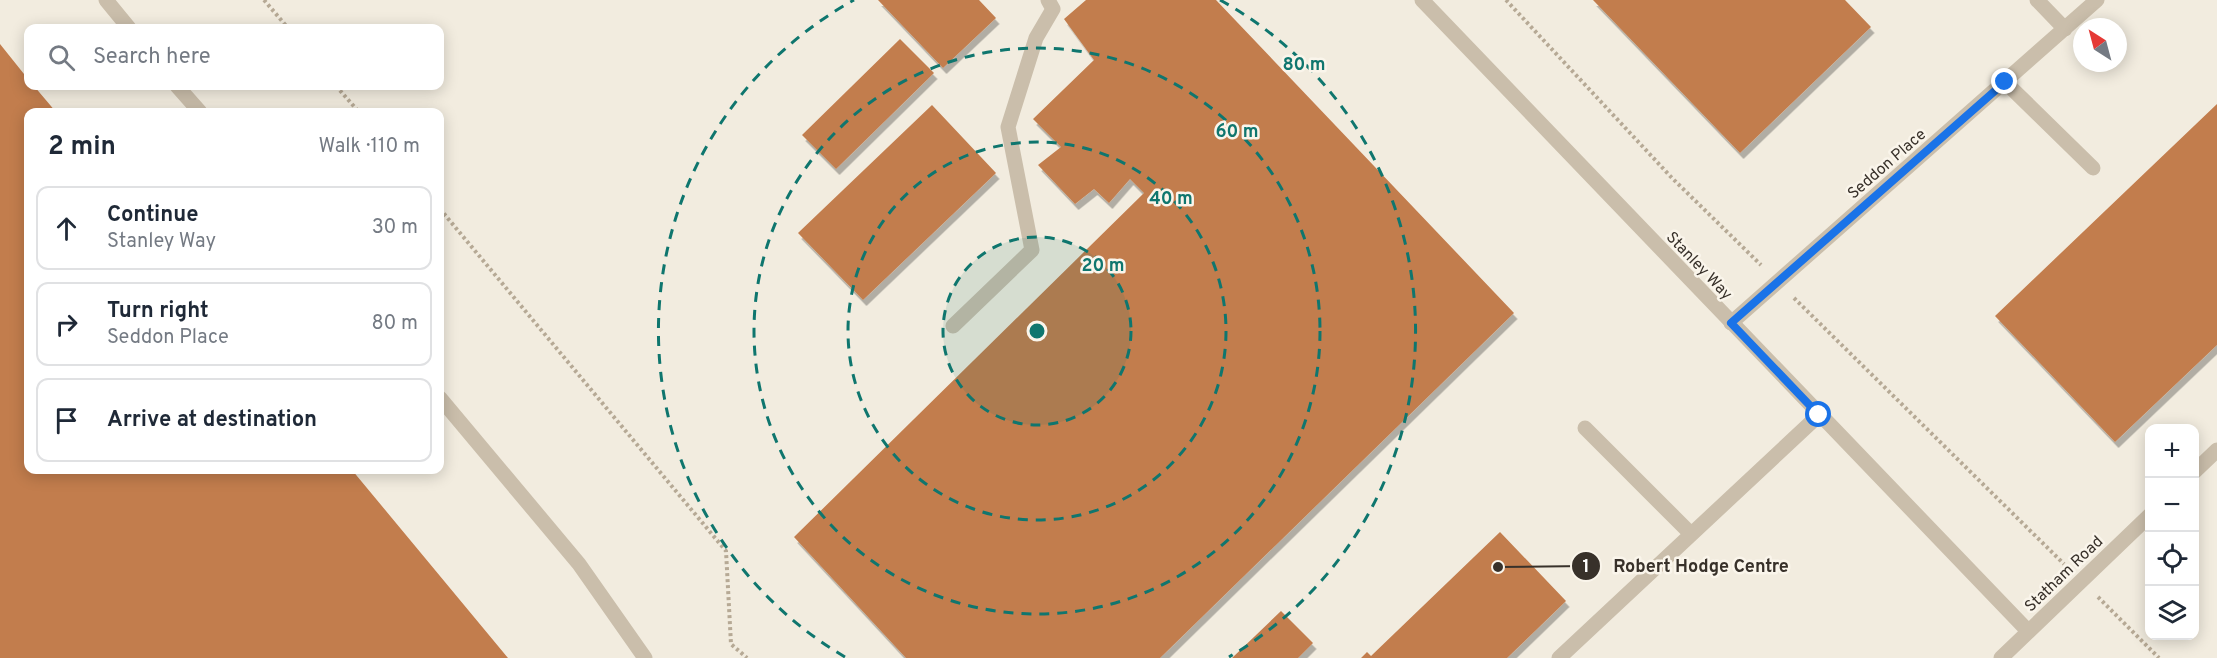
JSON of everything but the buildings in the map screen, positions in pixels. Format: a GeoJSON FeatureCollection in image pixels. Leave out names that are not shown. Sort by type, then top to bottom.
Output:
{"type":"FeatureCollection","features":[{"type":"Feature","properties":{"kind":"street"},"geometry":{"type":"LineString","coordinates":[[106,0],[126,24]]}},
{"type":"Feature","properties":{"kind":"street"},"geometry":{"type":"LineString","coordinates":[[953,326],[1032,250],[1008,127],[1036,38],[1053,9],[1048,0]]}},
{"type":"Feature","properties":{"kind":"street","name":"Stanley Way"},"geometry":{"type":"LineString","coordinates":[[1422,0],[2028,631]]}},
{"type":"Feature","properties":{"kind":"street"},"geometry":{"type":"LineString","coordinates":[[2037,0],[2065,29]]}},
{"type":"Feature","properties":{"kind":"street","name":"Seddon Place"},"geometry":{"type":"LineString","coordinates":[[1731,323],[2097,0]]}},
{"type":"Feature","properties":{"kind":"street"},"geometry":{"type":"LineString","coordinates":[[2005,82],[2093,168]]}},
{"type":"Feature","properties":{"kind":"street"},"geometry":{"type":"LineString","coordinates":[[181,90],[196,108]]}},
{"type":"Feature","properties":{"kind":"street"},"geometry":{"type":"LineString","coordinates":[[444,403],[579,564],[645,658]]}},
{"type":"Feature","properties":{"kind":"street"},"geometry":{"type":"LineString","coordinates":[[1559,658],[1819,415]]}},
{"type":"Feature","properties":{"kind":"street"},"geometry":{"type":"LineString","coordinates":[[1585,428],[1691,534]]}},
{"type":"Feature","properties":{"kind":"street"},"geometry":{"type":"LineString","coordinates":[[2199,467],[2217,450]]}},
{"type":"Feature","properties":{"kind":"street","name":"Statham Road"},"geometry":{"type":"LineString","coordinates":[[2001,658],[2145,520]]}},
{"type":"Feature","properties":{"kind":"path"},"geometry":{"type":"LineString","coordinates":[[264,0],[285,24]]}},
{"type":"Feature","properties":{"kind":"path"},"geometry":{"type":"LineString","coordinates":[[1506,0],[1672,178],[2159,658]]}},
{"type":"Feature","properties":{"kind":"path"},"geometry":{"type":"LineString","coordinates":[[339,90],[355,108]]}},
{"type":"Feature","properties":{"kind":"path"},"geometry":{"type":"LineString","coordinates":[[444,214],[726,551],[731,644],[747,658]]}},
{"type":"Feature","properties":{"kind":"place","name":"Robert Hodge Centre"},"geometry":{"type":"Point","coordinates":[1498,567]}},
{"type":"Feature","properties":{"kind":"route"},"geometry":{"type":"LineString","coordinates":[[1819,415],[1731,323],[2005,82]]}}]}
